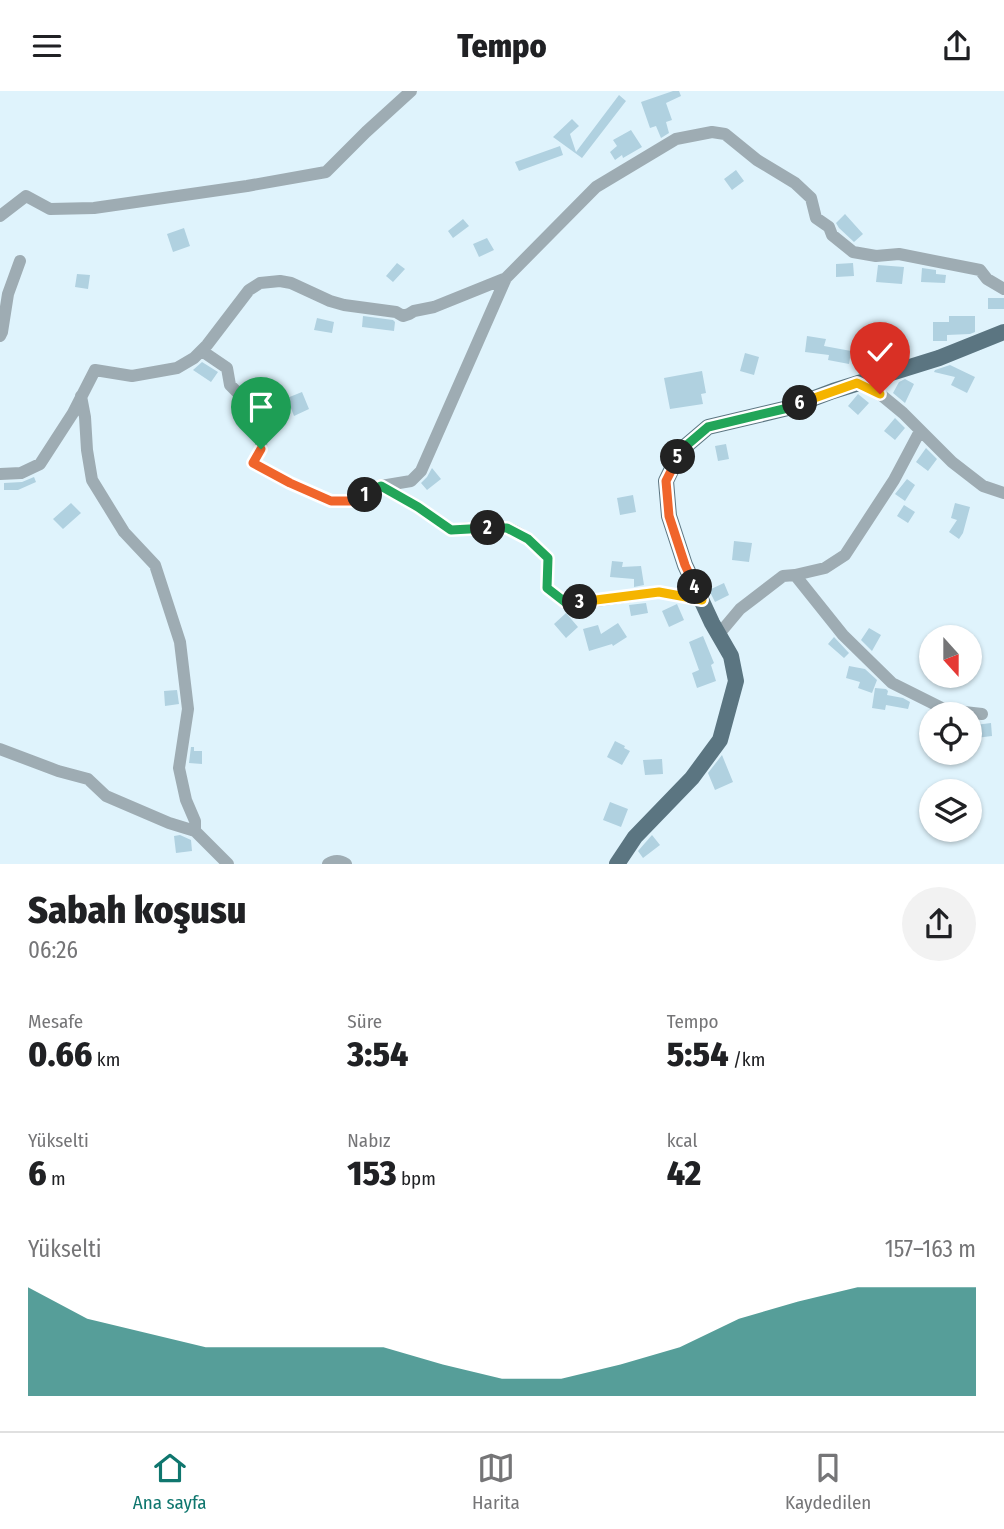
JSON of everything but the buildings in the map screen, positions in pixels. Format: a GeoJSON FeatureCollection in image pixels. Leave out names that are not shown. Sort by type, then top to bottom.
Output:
{"type":"FeatureCollection","features":[{"type":"Feature","properties":{"kind":"main road"},"geometry":{"type":"LineString","coordinates":[[617,864],[635,837],[692,778],[720,740],[736,681],[732,656],[685,565],[669,516],[666,481],[681,450],[708,427],[788,408],[939,358],[1004,332]]}},
{"type":"Feature","properties":{"kind":"street"},"geometry":{"type":"LineString","coordinates":[[0,216],[26,195],[50,209],[94,208],[326,172],[411,91]]}},
{"type":"Feature","properties":{"kind":"street"},"geometry":{"type":"LineString","coordinates":[[202,351],[227,368],[230,385],[262,418],[261,449],[253,463],[331,501],[354,501],[381,486],[411,481],[421,471],[506,278],[596,187],[676,139],[712,132],[725,134],[757,160],[795,183],[811,198],[816,218],[829,227],[832,235],[853,252],[876,256],[899,254],[980,270],[987,279],[1004,289]]}},
{"type":"Feature","properties":{"kind":"street"},"geometry":{"type":"LineString","coordinates":[[0,336],[8,294],[20,261]]}},
{"type":"Feature","properties":{"kind":"street"},"geometry":{"type":"LineString","coordinates":[[0,474],[21,473],[40,464],[73,413],[95,370],[132,376],[177,368],[202,351],[249,290],[260,283],[291,283],[330,301],[396,312],[403,316],[434,307],[506,278]]}},
{"type":"Feature","properties":{"kind":"street"},"geometry":{"type":"LineString","coordinates":[[857,383],[880,394],[952,462],[983,487],[1004,493]]}},
{"type":"Feature","properties":{"kind":"street"},"geometry":{"type":"LineString","coordinates":[[81,396],[92,480],[124,531],[155,565],[180,642],[188,709],[179,768],[186,800],[195,821],[195,831]]}},
{"type":"Feature","properties":{"kind":"street"},"geometry":{"type":"LineString","coordinates":[[719,634],[740,609],[783,576],[825,568],[845,555],[894,480],[920,431]]}},
{"type":"Feature","properties":{"kind":"street"},"geometry":{"type":"LineString","coordinates":[[381,486],[451,530],[507,528],[528,539],[548,558],[547,588],[565,602],[589,602],[659,592],[702,600]]}},
{"type":"Feature","properties":{"kind":"street"},"geometry":{"type":"LineString","coordinates":[[795,575],[843,635],[892,683],[931,702]]}},
{"type":"Feature","properties":{"kind":"street"},"geometry":{"type":"LineString","coordinates":[[0,749],[58,771],[88,779],[106,796],[195,831],[228,864]]}},
{"type":"Feature","properties":{"kind":"street"},"geometry":{"type":"LineString","coordinates":[[328,864],[339,861],[346,864]]}},
{"type":"Feature","properties":{"kind":"route"},"geometry":{"type":"LineString","coordinates":[[261,449],[253,463],[331,501],[354,501],[381,486],[451,530],[507,528],[528,539],[548,558],[547,588],[565,602],[589,602],[659,592],[702,600],[685,565],[669,516],[666,481],[681,450],[708,427],[788,408],[857,383],[880,394]]}}]}
